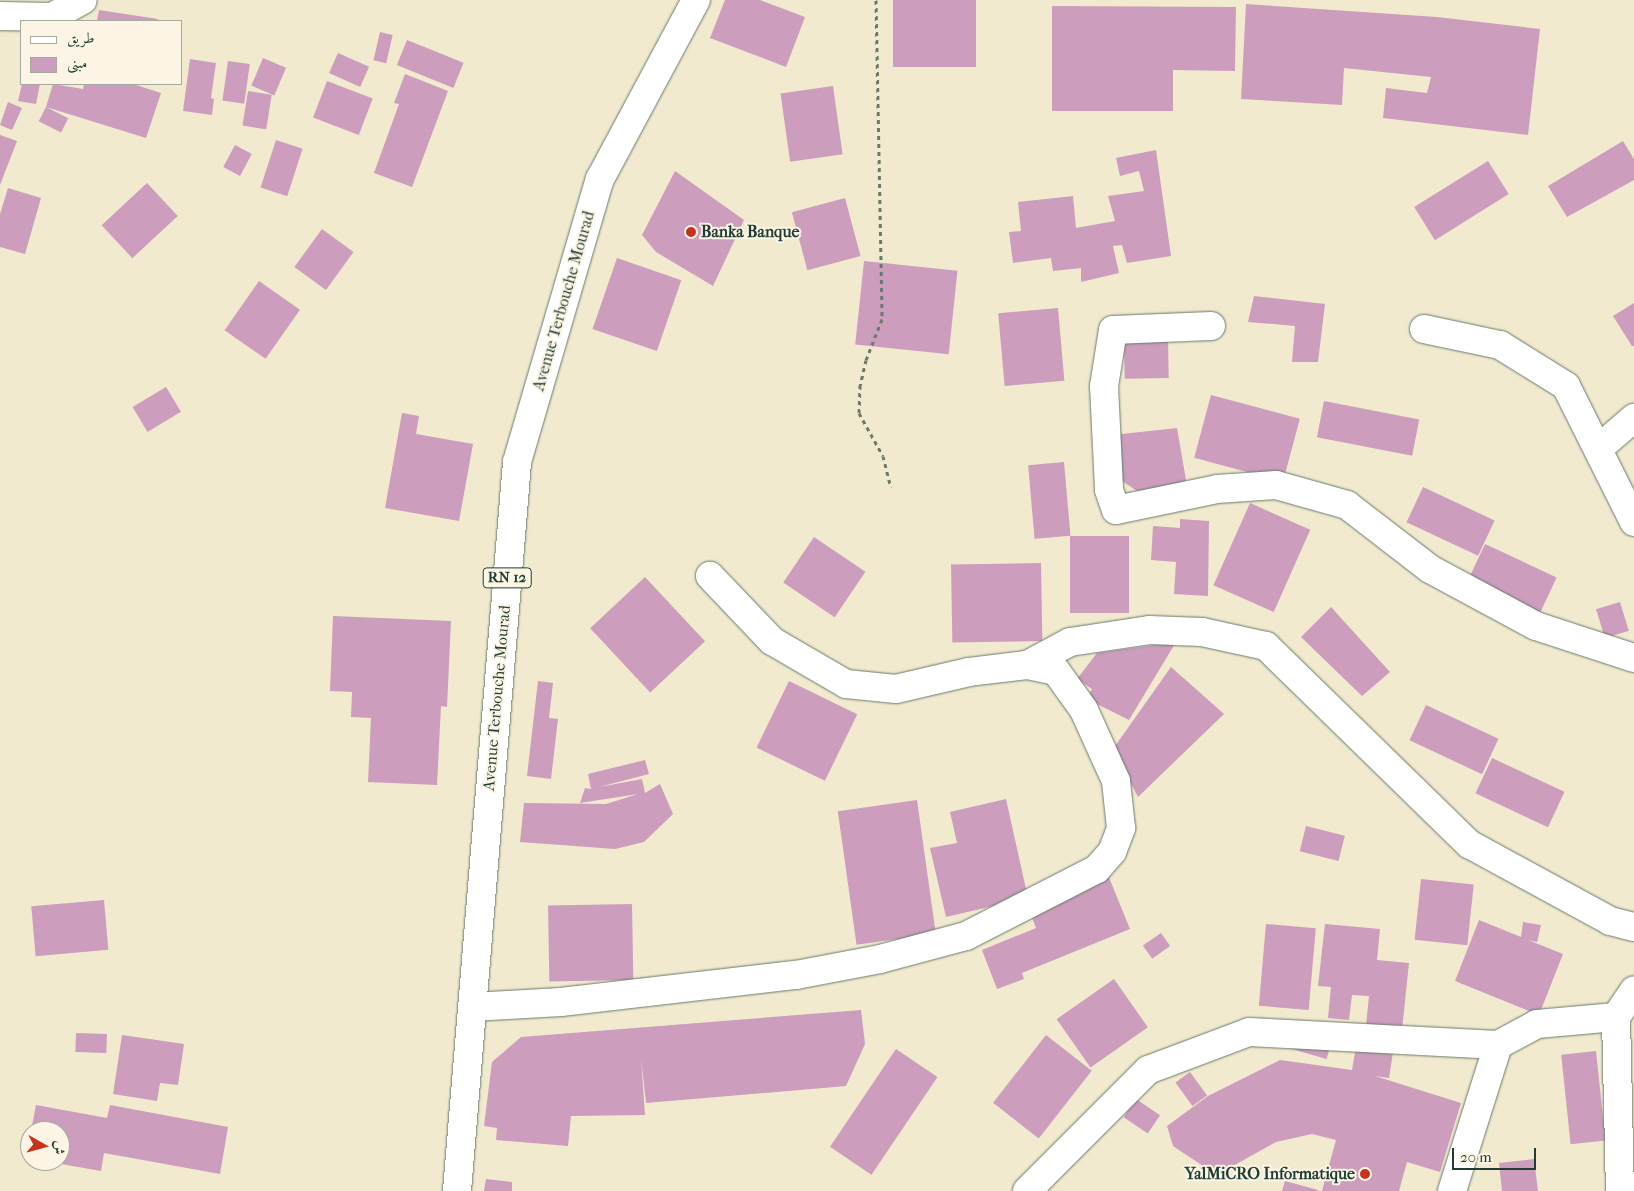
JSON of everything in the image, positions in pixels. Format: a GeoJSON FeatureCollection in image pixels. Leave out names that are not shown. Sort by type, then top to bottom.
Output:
{"type":"FeatureCollection","features":[{"type":"Feature","properties":{"kind":"street"},"geometry":{"type":"LineString","coordinates":[[0,16],[52,17],[83,0]]}},
{"type":"Feature","properties":{"kind":"street","name":"Avenue Terbouche Mourad"},"geometry":{"type":"LineString","coordinates":[[457,1191],[517,462],[600,179],[696,0]]}},
{"type":"Feature","properties":{"kind":"street"},"geometry":{"type":"LineString","coordinates":[[1211,326],[1113,330],[1104,386],[1109,490],[1116,510],[1217,489],[1276,485],[1347,505],[1430,569],[1536,626],[1634,658]]}},
{"type":"Feature","properties":{"kind":"street"},"geometry":{"type":"LineString","coordinates":[[1424,329],[1500,345],[1566,386],[1634,522]]}},
{"type":"Feature","properties":{"kind":"street"},"geometry":{"type":"LineString","coordinates":[[1598,449],[1634,418]]}},
{"type":"Feature","properties":{"kind":"street"},"geometry":{"type":"LineString","coordinates":[[472,1007],[560,1002],[796,974],[880,959],[966,936],[1097,869],[1112,852],[1121,828],[1116,781],[1100,740],[1069,687],[1056,671],[1027,665],[969,672],[896,689],[846,684],[772,641],[710,576]]}},
{"type":"Feature","properties":{"kind":"street"},"geometry":{"type":"LineString","coordinates":[[1027,665],[1070,642],[1149,630],[1202,632],[1266,646],[1469,844],[1610,921],[1634,926]]}},
{"type":"Feature","properties":{"kind":"street"},"geometry":{"type":"LineString","coordinates":[[1620,1191],[1616,1017],[1634,990]]}},
{"type":"Feature","properties":{"kind":"street"},"geometry":{"type":"LineString","coordinates":[[1027,1191],[1148,1070],[1249,1032],[1498,1046],[1537,1024],[1616,1017]]}},
{"type":"Feature","properties":{"kind":"street"},"geometry":{"type":"LineString","coordinates":[[1452,1191],[1498,1046]]}},
{"type":"Feature","properties":{"kind":"path"},"geometry":{"type":"LineString","coordinates":[[876,0],[882,319],[866,360],[860,385],[859,413],[883,456],[891,487]]}},
{"type":"Feature","properties":{"kind":"building"},"geometry":{"type":"Polygon","coordinates":[[[725,0],[760,0],[805,17],[786,67],[710,38],[725,0]]]}},
{"type":"Feature","properties":{"kind":"building"},"geometry":{"type":"Polygon","coordinates":[[[893,0],[976,0],[976,67],[893,67],[893,0]]]}},
{"type":"Feature","properties":{"kind":"building"},"geometry":{"type":"Polygon","coordinates":[[[1246,4],[1437,17],[1540,29],[1528,135],[1383,118],[1386,88],[1427,93],[1431,77],[1344,68],[1342,105],[1241,99],[1246,4]]]}},
{"type":"Feature","properties":{"kind":"building"},"geometry":{"type":"Polygon","coordinates":[[[1052,6],[1236,7],[1235,71],[1173,70],[1173,111],[1052,111],[1052,6]]]}},
{"type":"Feature","properties":{"kind":"building"},"geometry":{"type":"Polygon","coordinates":[[[99,10],[158,19],[158,20],[97,20],[99,10]]]}},
{"type":"Feature","properties":{"kind":"building"},"geometry":{"type":"Polygon","coordinates":[[[380,32],[393,35],[386,63],[373,60],[380,32]]]}},
{"type":"Feature","properties":{"kind":"building"},"geometry":{"type":"Polygon","coordinates":[[[407,40],[464,63],[453,88],[397,65],[407,40]]]}},
{"type":"Feature","properties":{"kind":"building"},"geometry":{"type":"Polygon","coordinates":[[[338,53],[369,67],[360,87],[329,73],[338,53]]]}},
{"type":"Feature","properties":{"kind":"building"},"geometry":{"type":"Polygon","coordinates":[[[263,58],[286,68],[274,95],[251,86],[263,58]]]}},
{"type":"Feature","properties":{"kind":"building"},"geometry":{"type":"Polygon","coordinates":[[[190,59],[216,63],[211,98],[214,99],[212,115],[183,111],[190,59]]]}},
{"type":"Feature","properties":{"kind":"building"},"geometry":{"type":"Polygon","coordinates":[[[228,61],[250,64],[244,104],[222,101],[228,61]]]}},
{"type":"Feature","properties":{"kind":"building"},"geometry":{"type":"Polygon","coordinates":[[[405,74],[448,91],[412,187],[374,173],[399,104],[394,103],[405,74]]]}},
{"type":"Feature","properties":{"kind":"building"},"geometry":{"type":"Polygon","coordinates":[[[327,81],[373,99],[359,135],[313,117],[327,81]]]}},
{"type":"Feature","properties":{"kind":"building"},"geometry":{"type":"Polygon","coordinates":[[[22,85],[40,85],[36,104],[18,101],[22,85]]]}},
{"type":"Feature","properties":{"kind":"building"},"geometry":{"type":"Polygon","coordinates":[[[53,85],[83,89],[84,85],[136,85],[161,93],[146,138],[46,107],[53,85]]]}},
{"type":"Feature","properties":{"kind":"building"},"geometry":{"type":"Polygon","coordinates":[[[833,86],[843,154],[790,162],[781,93],[833,86]]]}},
{"type":"Feature","properties":{"kind":"building"},"geometry":{"type":"Polygon","coordinates":[[[248,91],[272,95],[266,129],[243,126],[248,91]]]}},
{"type":"Feature","properties":{"kind":"building"},"geometry":{"type":"Polygon","coordinates":[[[8,102],[22,108],[12,130],[0,125],[8,102]]]}},
{"type":"Feature","properties":{"kind":"building"},"geometry":{"type":"Polygon","coordinates":[[[46,107],[68,118],[61,133],[39,121],[46,107]]]}},
{"type":"Feature","properties":{"kind":"building"},"geometry":{"type":"Polygon","coordinates":[[[0,135],[17,141],[0,185],[0,135]]]}},
{"type":"Feature","properties":{"kind":"building"},"geometry":{"type":"Polygon","coordinates":[[[276,140],[303,149],[287,196],[261,188],[276,140]]]}},
{"type":"Feature","properties":{"kind":"building"},"geometry":{"type":"Polygon","coordinates":[[[1623,141],[1634,159],[1634,180],[1567,217],[1548,186],[1623,141]]]}},
{"type":"Feature","properties":{"kind":"building"},"geometry":{"type":"Polygon","coordinates":[[[235,145],[252,154],[240,176],[223,167],[235,145]]]}},
{"type":"Feature","properties":{"kind":"building"},"geometry":{"type":"Polygon","coordinates":[[[1156,150],[1171,256],[1127,263],[1122,245],[1113,246],[1119,273],[1081,282],[1081,268],[1053,271],[1051,258],[1013,263],[1009,232],[1021,231],[1018,202],[1073,196],[1076,228],[1115,221],[1108,196],[1144,191],[1139,171],[1120,176],[1116,158],[1156,150]]]}},
{"type":"Feature","properties":{"kind":"building"},"geometry":{"type":"Polygon","coordinates":[[[1488,161],[1509,194],[1435,240],[1414,207],[1488,161]]]}},
{"type":"Feature","properties":{"kind":"building","name":"Banka Banque"},"geometry":{"type":"Polygon","coordinates":[[[675,171],[744,220],[713,286],[656,252],[642,235],[675,171]]]}},
{"type":"Feature","properties":{"kind":"building"},"geometry":{"type":"Polygon","coordinates":[[[147,183],[178,216],[132,258],[102,225],[147,183]]]}},
{"type":"Feature","properties":{"kind":"building"},"geometry":{"type":"Polygon","coordinates":[[[8,188],[41,198],[25,254],[0,247],[0,214],[8,188]]]}},
{"type":"Feature","properties":{"kind":"building"},"geometry":{"type":"Polygon","coordinates":[[[845,198],[861,256],[807,270],[792,212],[845,198]]]}},
{"type":"Feature","properties":{"kind":"building"},"geometry":{"type":"Polygon","coordinates":[[[322,229],[354,252],[326,290],[294,267],[322,229]]]}},
{"type":"Feature","properties":{"kind":"building"},"geometry":{"type":"Polygon","coordinates":[[[617,258],[681,280],[657,351],[593,329],[617,258]]]}},
{"type":"Feature","properties":{"kind":"building"},"geometry":{"type":"Polygon","coordinates":[[[864,261],[957,271],[949,354],[855,345],[864,261]]]}},
{"type":"Feature","properties":{"kind":"building"},"geometry":{"type":"Polygon","coordinates":[[[259,281],[300,310],[266,359],[225,330],[259,281]]]}},
{"type":"Feature","properties":{"kind":"building"},"geometry":{"type":"Polygon","coordinates":[[[1254,296],[1325,304],[1318,362],[1292,362],[1295,326],[1248,322],[1254,296]]]}},
{"type":"Feature","properties":{"kind":"building"},"geometry":{"type":"Polygon","coordinates":[[[1634,303],[1634,346],[1632,346],[1613,316],[1634,303]]]}},
{"type":"Feature","properties":{"kind":"building"},"geometry":{"type":"Polygon","coordinates":[[[1058,308],[1064,381],[1005,386],[998,313],[1058,308]]]}},
{"type":"Feature","properties":{"kind":"building"},"geometry":{"type":"Polygon","coordinates":[[[1168,338],[1169,378],[1125,379],[1124,339],[1168,338]]]}},
{"type":"Feature","properties":{"kind":"building"},"geometry":{"type":"Polygon","coordinates":[[[166,387],[181,412],[148,432],[133,407],[166,387]]]}},
{"type":"Feature","properties":{"kind":"building"},"geometry":{"type":"Polygon","coordinates":[[[1211,395],[1300,419],[1283,482],[1194,458],[1211,395]]]}},
{"type":"Feature","properties":{"kind":"building"},"geometry":{"type":"Polygon","coordinates":[[[1324,401],[1419,420],[1412,456],[1317,437],[1324,401]]]}},
{"type":"Feature","properties":{"kind":"building"},"geometry":{"type":"Polygon","coordinates":[[[402,413],[419,416],[416,434],[473,444],[459,521],[385,508],[402,413]]]}},
{"type":"Feature","properties":{"kind":"building"},"geometry":{"type":"Polygon","coordinates":[[[1177,428],[1187,486],[1137,491],[1116,477],[1113,435],[1177,428]]]}},
{"type":"Feature","properties":{"kind":"building"},"geometry":{"type":"Polygon","coordinates":[[[1064,462],[1070,536],[1035,539],[1028,465],[1064,462]]]}},
{"type":"Feature","properties":{"kind":"building"},"geometry":{"type":"Polygon","coordinates":[[[1423,487],[1495,520],[1478,556],[1407,522],[1423,487]]]}},
{"type":"Feature","properties":{"kind":"building"},"geometry":{"type":"Polygon","coordinates":[[[1250,503],[1310,530],[1274,612],[1213,585],[1250,503]]]}},
{"type":"Feature","properties":{"kind":"building"},"geometry":{"type":"Polygon","coordinates":[[[1180,519],[1209,521],[1208,596],[1174,594],[1176,562],[1151,560],[1153,526],[1180,528],[1180,519]]]}},
{"type":"Feature","properties":{"kind":"building"},"geometry":{"type":"Polygon","coordinates":[[[1070,536],[1129,536],[1129,613],[1070,613],[1070,536]]]}},
{"type":"Feature","properties":{"kind":"building"},"geometry":{"type":"Polygon","coordinates":[[[814,537],[865,572],[835,617],[783,583],[814,537]]]}},
{"type":"Feature","properties":{"kind":"building"},"geometry":{"type":"Polygon","coordinates":[[[1485,544],[1557,577],[1540,613],[1469,579],[1485,544]]]}},
{"type":"Feature","properties":{"kind":"building"},"geometry":{"type":"Polygon","coordinates":[[[1041,563],[1042,641],[952,643],[951,565],[1041,563]]]}},
{"type":"Feature","properties":{"kind":"building"},"geometry":{"type":"Polygon","coordinates":[[[645,577],[705,641],[650,693],[590,628],[645,577]]]}},
{"type":"Feature","properties":{"kind":"building"},"geometry":{"type":"Polygon","coordinates":[[[1620,602],[1629,631],[1605,638],[1596,609],[1620,602]]]}},
{"type":"Feature","properties":{"kind":"building"},"geometry":{"type":"Polygon","coordinates":[[[1331,607],[1390,672],[1362,696],[1301,637],[1331,607]]]}},
{"type":"Feature","properties":{"kind":"building"},"geometry":{"type":"Polygon","coordinates":[[[333,616],[451,621],[447,707],[441,706],[437,785],[368,782],[371,718],[351,717],[352,692],[330,691],[333,616]]]}},
{"type":"Feature","properties":{"kind":"building"},"geometry":{"type":"Polygon","coordinates":[[[1176,642],[1129,720],[1087,699],[1092,689],[1077,679],[1097,653],[1176,642]]]}},
{"type":"Feature","properties":{"kind":"building"},"geometry":{"type":"Polygon","coordinates":[[[1171,667],[1224,714],[1138,797],[1113,749],[1171,667]]]}},
{"type":"Feature","properties":{"kind":"building"},"geometry":{"type":"Polygon","coordinates":[[[538,681],[553,683],[549,718],[558,719],[551,779],[527,776],[538,681]]]}},
{"type":"Feature","properties":{"kind":"building"},"geometry":{"type":"Polygon","coordinates":[[[789,681],[857,714],[825,781],[757,748],[789,681]]]}},
{"type":"Feature","properties":{"kind":"building"},"geometry":{"type":"Polygon","coordinates":[[[1426,705],[1499,739],[1482,774],[1410,740],[1426,705]]]}},
{"type":"Feature","properties":{"kind":"building"},"geometry":{"type":"Polygon","coordinates":[[[1492,758],[1565,792],[1548,827],[1476,793],[1492,758]]]}},
{"type":"Feature","properties":{"kind":"building"},"geometry":{"type":"Polygon","coordinates":[[[645,760],[649,774],[599,787],[642,779],[645,793],[660,784],[673,814],[644,842],[615,849],[520,842],[524,803],[606,804],[638,794],[580,803],[585,788],[591,789],[588,774],[645,760]]]}},
{"type":"Feature","properties":{"kind":"building"},"geometry":{"type":"Polygon","coordinates":[[[1006,799],[1028,898],[946,917],[930,848],[957,843],[950,812],[1006,799]]]}},
{"type":"Feature","properties":{"kind":"building"},"geometry":{"type":"Polygon","coordinates":[[[917,800],[936,934],[857,945],[838,811],[917,800]]]}},
{"type":"Feature","properties":{"kind":"building"},"geometry":{"type":"Polygon","coordinates":[[[1306,826],[1345,836],[1339,861],[1300,851],[1306,826]]]}},
{"type":"Feature","properties":{"kind":"building"},"geometry":{"type":"Polygon","coordinates":[[[1108,875],[1130,929],[1022,973],[1024,979],[997,989],[982,950],[1036,928],[1028,907],[1108,875]]]}},
{"type":"Feature","properties":{"kind":"building"},"geometry":{"type":"Polygon","coordinates":[[[1421,879],[1474,885],[1467,945],[1415,940],[1421,879]]]}},
{"type":"Feature","properties":{"kind":"building"},"geometry":{"type":"Polygon","coordinates":[[[104,900],[108,950],[36,956],[31,906],[104,900]]]}},
{"type":"Feature","properties":{"kind":"building"},"geometry":{"type":"Polygon","coordinates":[[[632,904],[633,980],[549,981],[548,905],[632,904]]]}},
{"type":"Feature","properties":{"kind":"building"},"geometry":{"type":"Polygon","coordinates":[[[1479,920],[1521,937],[1523,922],[1541,925],[1537,942],[1528,940],[1563,954],[1539,1015],[1455,981],[1479,920]]]}},
{"type":"Feature","properties":{"kind":"building"},"geometry":{"type":"Polygon","coordinates":[[[1266,924],[1316,928],[1309,1010],[1259,1006],[1266,924]]]}},
{"type":"Feature","properties":{"kind":"building"},"geometry":{"type":"Polygon","coordinates":[[[1325,924],[1380,929],[1377,960],[1409,963],[1402,1030],[1366,1026],[1369,996],[1352,995],[1349,1020],[1328,1018],[1331,987],[1318,986],[1325,924]]]}},
{"type":"Feature","properties":{"kind":"building"},"geometry":{"type":"Polygon","coordinates":[[[1161,933],[1170,946],[1152,959],[1143,946],[1161,933]]]}},
{"type":"Feature","properties":{"kind":"building"},"geometry":{"type":"Polygon","coordinates":[[[1114,979],[1148,1027],[1091,1067],[1057,1019],[1114,979]]]}},
{"type":"Feature","properties":{"kind":"building"},"geometry":{"type":"Polygon","coordinates":[[[861,1010],[865,1044],[846,1086],[646,1103],[641,1058],[645,1115],[571,1116],[568,1146],[496,1140],[497,1128],[484,1126],[492,1062],[521,1037],[861,1010]]]}},
{"type":"Feature","properties":{"kind":"building"},"geometry":{"type":"Polygon","coordinates":[[[1295,1024],[1333,1035],[1327,1059],[1288,1048],[1295,1024]]]}},
{"type":"Feature","properties":{"kind":"building"},"geometry":{"type":"Polygon","coordinates":[[[76,1033],[107,1034],[106,1053],[75,1052],[76,1033]]]}},
{"type":"Feature","properties":{"kind":"building"},"geometry":{"type":"Polygon","coordinates":[[[122,1035],[184,1044],[178,1085],[160,1083],[157,1101],[113,1094],[122,1035]]]}},
{"type":"Feature","properties":{"kind":"building"},"geometry":{"type":"Polygon","coordinates":[[[1046,1035],[1092,1071],[1039,1138],[993,1103],[1046,1035]]]}},
{"type":"Feature","properties":{"kind":"building"},"geometry":{"type":"Polygon","coordinates":[[[1356,1047],[1393,1052],[1389,1078],[1375,1076],[1461,1103],[1440,1172],[1407,1162],[1399,1191],[1322,1191],[1336,1140],[1312,1134],[1276,1142],[1231,1167],[1221,1178],[1173,1146],[1167,1126],[1208,1096],[1280,1060],[1352,1070],[1356,1047]]]}},
{"type":"Feature","properties":{"kind":"building"},"geometry":{"type":"Polygon","coordinates":[[[896,1049],[937,1077],[871,1175],[830,1147],[896,1049]]]}},
{"type":"Feature","properties":{"kind":"building"},"geometry":{"type":"Polygon","coordinates":[[[1596,1051],[1605,1141],[1571,1144],[1561,1055],[1596,1051]]]}},
{"type":"Feature","properties":{"kind":"building"},"geometry":{"type":"Polygon","coordinates":[[[1190,1072],[1207,1095],[1192,1106],[1175,1083],[1190,1072]]]}},
{"type":"Feature","properties":{"kind":"building"},"geometry":{"type":"Polygon","coordinates":[[[1136,1099],[1160,1115],[1148,1133],[1124,1117],[1136,1099]]]}},
{"type":"Feature","properties":{"kind":"building"},"geometry":{"type":"Polygon","coordinates":[[[36,1105],[107,1118],[110,1105],[228,1127],[220,1174],[104,1153],[101,1171],[70,1166],[70,1121],[33,1121],[36,1105]]]}},
{"type":"Feature","properties":{"kind":"building"},"geometry":{"type":"Polygon","coordinates":[[[1534,1159],[1538,1191],[1502,1191],[1499,1163],[1534,1159]]]}},
{"type":"Feature","properties":{"kind":"building"},"geometry":{"type":"Polygon","coordinates":[[[486,1179],[512,1182],[512,1191],[484,1191],[486,1179]]]}},
{"type":"Feature","properties":{"kind":"building","name":"YalMiCRO Informatique"},"geometry":{"type":"Polygon","coordinates":[[[1285,1181],[1318,1190],[1318,1191],[1282,1191],[1285,1181]]]}},
{"type":"Feature","properties":{"kind":"place","name":"Banka Banque"},"geometry":{"type":"Point","coordinates":[691,232]}},
{"type":"Feature","properties":{"kind":"place","name":"YalMiCRO Informatique"},"geometry":{"type":"Point","coordinates":[1365,1174]}}]}
